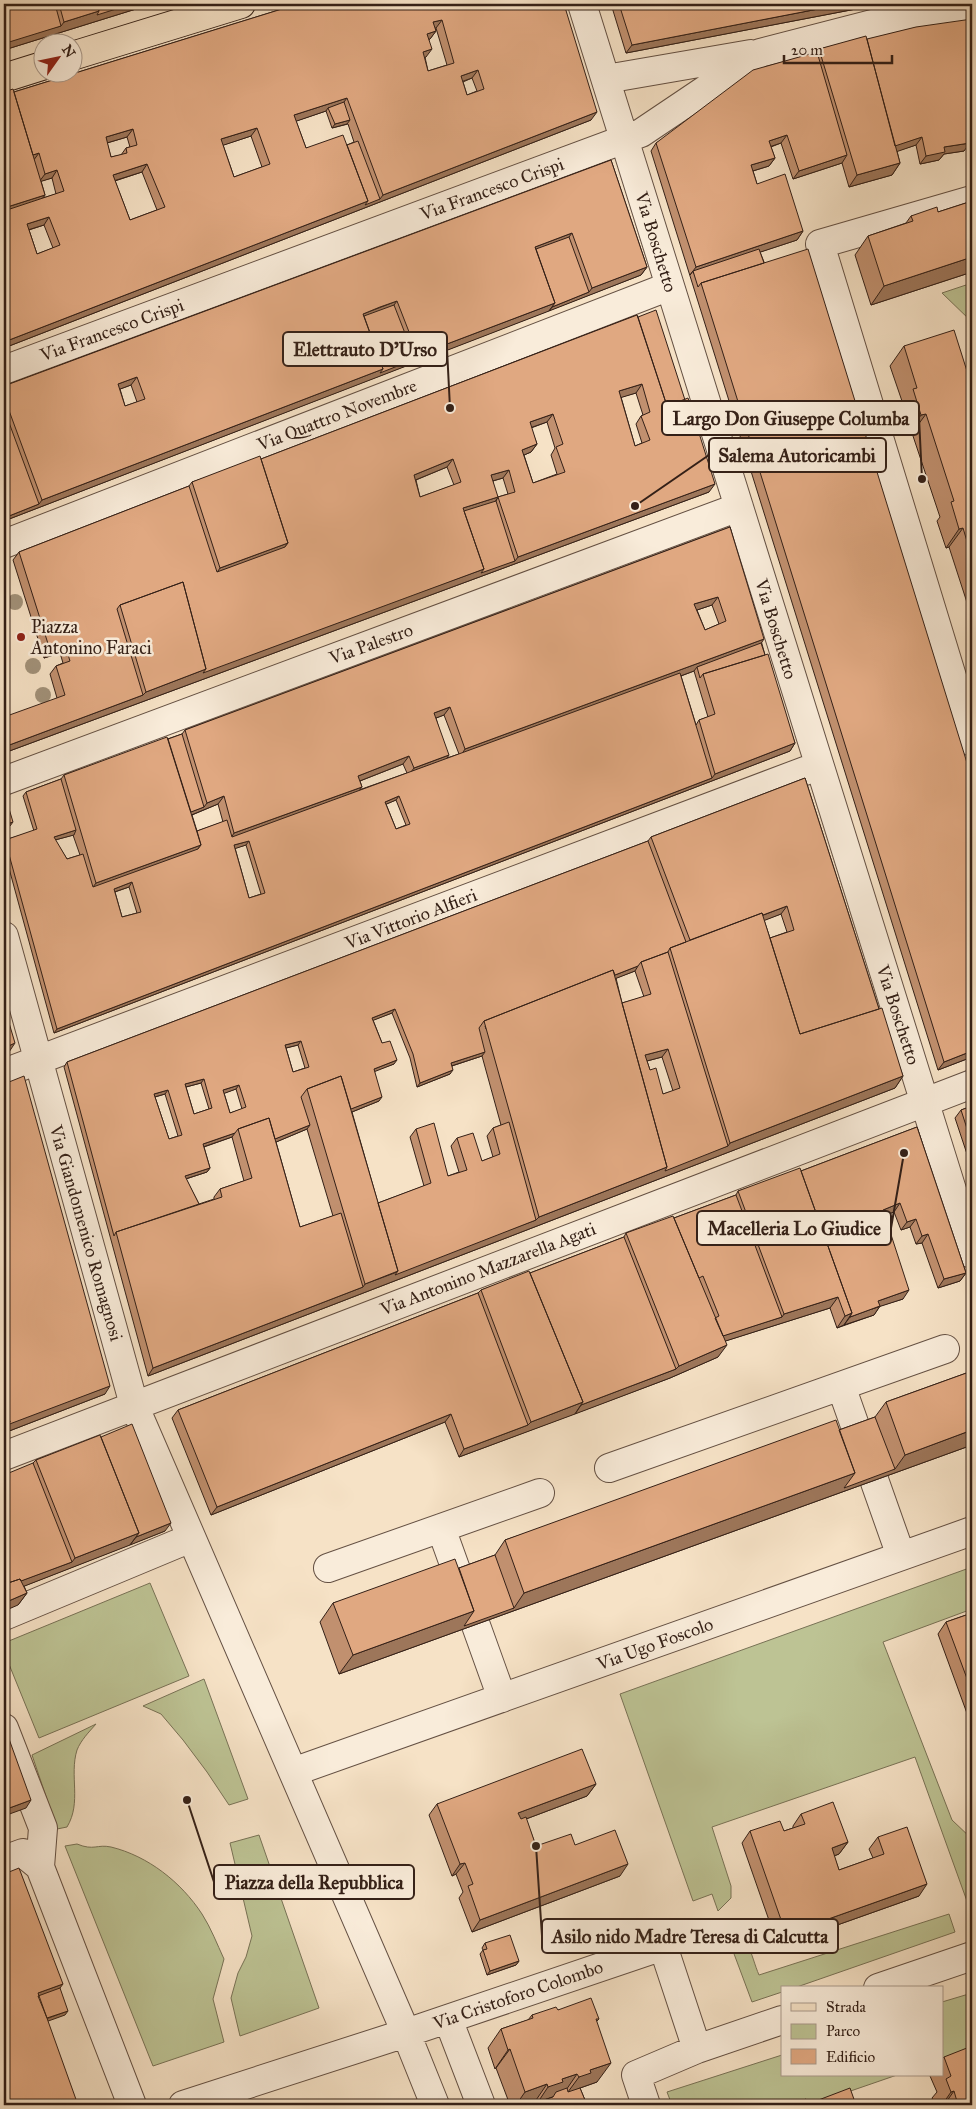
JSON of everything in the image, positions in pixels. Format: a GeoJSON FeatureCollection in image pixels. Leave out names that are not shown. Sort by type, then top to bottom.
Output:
{"type":"FeatureCollection","features":[{"type":"Feature","properties":{"kind":"main road"},"geometry":{"type":"LineString","coordinates":[[82,53],[241,4]]}},
{"type":"Feature","properties":{"kind":"main road"},"geometry":{"type":"LineString","coordinates":[[4,78],[32,69]]}},
{"type":"Feature","properties":{"kind":"street","name":"Via Boschetto"},"geometry":{"type":"LineString","coordinates":[[582,4],[818,766],[972,1254]]}},
{"type":"Feature","properties":{"kind":"street","name":"Via Francesco Crispi"},"geometry":{"type":"LineString","coordinates":[[4,370],[642,132],[760,52],[915,13],[972,10]]}},
{"type":"Feature","properties":{"kind":"street"},"geometry":{"type":"LineString","coordinates":[[606,80],[760,52]]}},
{"type":"Feature","properties":{"kind":"street"},"geometry":{"type":"LineString","coordinates":[[972,200],[820,244],[972,742]]}},
{"type":"Feature","properties":{"kind":"street","name":"Via Quattro Novembre"},"geometry":{"type":"LineString","coordinates":[[4,544],[670,286]]}},
{"type":"Feature","properties":{"kind":"street","name":"Via Palestro"},"geometry":{"type":"LineString","coordinates":[[4,781],[739,507]]}},
{"type":"Feature","properties":{"kind":"street","name":"Via Vittorio Alfieri"},"geometry":{"type":"LineString","coordinates":[[4,1073],[818,766]]}},
{"type":"Feature","properties":{"kind":"street","name":"Via Giandomenico Romagnosi"},"geometry":{"type":"LineString","coordinates":[[4,936],[134,1405],[406,2033]]}},
{"type":"Feature","properties":{"kind":"street","name":"Via Antonino Mazzarella Agati"},"geometry":{"type":"LineString","coordinates":[[4,1456],[972,1084]]}},
{"type":"Feature","properties":{"kind":"street"},"geometry":{"type":"LineString","coordinates":[[609,1468],[945,1349]]}},
{"type":"Feature","properties":{"kind":"street"},"geometry":{"type":"LineString","coordinates":[[841,1386],[901,1556]]}},
{"type":"Feature","properties":{"kind":"street"},"geometry":{"type":"LineString","coordinates":[[328,1568],[540,1493]]}},
{"type":"Feature","properties":{"kind":"street"},"geometry":{"type":"LineString","coordinates":[[450,1525],[511,1695]]}},
{"type":"Feature","properties":{"kind":"street"},"geometry":{"type":"LineString","coordinates":[[4,1616],[188,1531]]}},
{"type":"Feature","properties":{"kind":"street","name":"Via Ugo Foscolo"},"geometry":{"type":"LineString","coordinates":[[293,1772],[972,1531]]}},
{"type":"Feature","properties":{"kind":"street"},"geometry":{"type":"LineString","coordinates":[[4,1728],[42,1828],[22,1860],[132,2105]]}},
{"type":"Feature","properties":{"kind":"street","name":"Via Cristoforo Colombo"},"geometry":{"type":"LineString","coordinates":[[182,2105],[406,2033],[664,1946],[697,2049]]}},
{"type":"Feature","properties":{"kind":"street"},"geometry":{"type":"LineString","coordinates":[[884,1986],[972,1956]]}},
{"type":"Feature","properties":{"kind":"street"},"geometry":{"type":"LineString","coordinates":[[448,2018],[481,2105]]}},
{"type":"Feature","properties":{"kind":"street"},"geometry":{"type":"LineString","coordinates":[[646,2105],[636,2075],[697,2049],[781,2020]]}},
{"type":"Feature","properties":{"kind":"street"},"geometry":{"type":"LineString","coordinates":[[406,2033],[435,2105]]}},
{"type":"Feature","properties":{"kind":"green space"},"geometry":{"type":"Polygon","coordinates":[[[972,283],[972,322],[942,293],[972,283]]]}},
{"type":"Feature","properties":{"kind":"green space"},"geometry":{"type":"Polygon","coordinates":[[[972,1567],[972,1609],[883,1642],[952,1820],[972,1839],[972,1915],[915,1757],[712,1827],[731,1886],[731,1898],[718,1911],[712,1894],[693,1901],[620,1694],[972,1567]]]}},
{"type":"Feature","properties":{"kind":"green space"},"geometry":{"type":"Polygon","coordinates":[[[150,1583],[189,1676],[39,1738],[4,1652],[4,1643],[150,1583]]]}},
{"type":"Feature","properties":{"kind":"green space"},"geometry":{"type":"Polygon","coordinates":[[[204,1679],[248,1799],[229,1805],[207,1772],[161,1714],[143,1706],[204,1679]]]}},
{"type":"Feature","properties":{"kind":"green space"},"geometry":{"type":"Polygon","coordinates":[[[96,1724],[83,1739],[77,1750],[74,1769],[75,1799],[71,1818],[67,1827],[57,1829],[32,1755],[96,1724]]]}},
{"type":"Feature","properties":{"kind":"green space"},"geometry":{"type":"Polygon","coordinates":[[[259,1835],[319,2008],[240,2036],[231,1998],[252,1936],[230,1843],[259,1835]]]}},
{"type":"Feature","properties":{"kind":"green space"},"geometry":{"type":"Polygon","coordinates":[[[77,1844],[88,1847],[111,1847],[138,1857],[174,1881],[194,1902],[208,1925],[224,1959],[213,1999],[224,2042],[153,2066],[65,1846],[77,1844]]]}},
{"type":"Feature","properties":{"kind":"green space"},"geometry":{"type":"Polygon","coordinates":[[[949,1914],[955,1932],[800,1986],[781,1986],[781,1992],[752,2002],[724,1927],[732,1928],[744,1937],[759,1975],[949,1914]]]}},
{"type":"Feature","properties":{"kind":"green space"},"geometry":{"type":"Polygon","coordinates":[[[972,1993],[972,2050],[944,2059],[944,2001],[972,1993]]]}},
{"type":"Feature","properties":{"kind":"green space"},"geometry":{"type":"Polygon","coordinates":[[[781,2055],[781,2076],[894,2076],[810,2105],[672,2105],[667,2092],[781,2055]]]}},
{"type":"Feature","properties":{"kind":"building"},"geometry":{"type":"Polygon","coordinates":[[[4,4],[55,4],[61,26],[42,32],[32,32],[32,35],[6,43],[9,39],[4,22],[4,4]]]}},
{"type":"Feature","properties":{"kind":"building"},"geometry":{"type":"Polygon","coordinates":[[[59,4],[97,4],[99,11],[64,22],[59,4]]]}},
{"type":"Feature","properties":{"kind":"building"},"geometry":{"type":"Polygon","coordinates":[[[97,4],[132,4],[97,15],[99,11],[97,4]]]}},
{"type":"Feature","properties":{"kind":"building"},"geometry":{"type":"Polygon","coordinates":[[[298,4],[564,4],[597,112],[383,195],[347,98],[294,115],[306,148],[343,135],[368,201],[4,342],[4,211],[64,191],[57,170],[45,174],[39,153],[33,155],[14,92],[46,82],[82,82],[82,71],[298,4]],[[442,20],[433,22],[436,31],[427,34],[432,49],[423,52],[428,71],[454,63],[442,20]],[[478,70],[461,76],[467,95],[484,89],[478,70]],[[257,128],[221,139],[234,177],[270,164],[257,128]],[[133,129],[106,137],[111,157],[127,153],[126,148],[137,145],[133,129]],[[147,164],[113,175],[130,220],[165,207],[147,164]],[[49,217],[27,224],[37,254],[60,245],[49,217]]]}},
{"type":"Feature","properties":{"kind":"building"},"geometry":{"type":"Polygon","coordinates":[[[619,4],[844,4],[632,45],[619,4]]]}},
{"type":"Feature","properties":{"kind":"building"},"geometry":{"type":"Polygon","coordinates":[[[972,19],[972,130],[967,132],[970,143],[944,147],[945,152],[926,156],[922,137],[895,146],[867,39],[916,27],[972,19]]]}},
{"type":"Feature","properties":{"kind":"building"},"geometry":{"type":"Polygon","coordinates":[[[4,22],[9,39],[4,41],[4,22]]]}},
{"type":"Feature","properties":{"kind":"building"},"geometry":{"type":"Polygon","coordinates":[[[866,36],[900,163],[857,175],[819,49],[866,36]]]}},
{"type":"Feature","properties":{"kind":"building"},"geometry":{"type":"Polygon","coordinates":[[[817,52],[847,155],[799,171],[787,135],[769,141],[775,158],[751,165],[757,184],[785,174],[803,231],[696,267],[656,143],[753,70],[817,52]]]}},
{"type":"Feature","properties":{"kind":"building"},"geometry":{"type":"Polygon","coordinates":[[[13,89],[45,195],[4,208],[4,92],[13,89]]]}},
{"type":"Feature","properties":{"kind":"building"},"geometry":{"type":"Polygon","coordinates":[[[344,102],[350,120],[335,124],[328,108],[344,102]]]}},
{"type":"Feature","properties":{"kind":"building"},"geometry":{"type":"Polygon","coordinates":[[[358,141],[380,199],[365,205],[368,201],[347,145],[358,141]]]}},
{"type":"Feature","properties":{"kind":"building"},"geometry":{"type":"Polygon","coordinates":[[[611,160],[647,267],[592,288],[572,233],[535,247],[555,303],[418,355],[397,301],[380,307],[363,314],[383,369],[42,500],[4,397],[4,386],[611,160]],[[137,377],[118,384],[125,406],[145,399],[137,377]]]}},
{"type":"Feature","properties":{"kind":"building"},"geometry":{"type":"Polygon","coordinates":[[[972,201],[972,257],[884,286],[868,236],[913,221],[911,216],[937,207],[938,212],[972,201]]]}},
{"type":"Feature","properties":{"kind":"building"},"geometry":{"type":"Polygon","coordinates":[[[569,237],[589,292],[552,307],[555,303],[536,249],[569,237]]]}},
{"type":"Feature","properties":{"kind":"building"},"geometry":{"type":"Polygon","coordinates":[[[759,249],[764,263],[701,283],[698,287],[693,271],[759,249]]]}},
{"type":"Feature","properties":{"kind":"building"},"geometry":{"type":"Polygon","coordinates":[[[808,249],[972,779],[972,1051],[944,1062],[701,283],[808,249]]]}},
{"type":"Feature","properties":{"kind":"building"},"geometry":{"type":"Polygon","coordinates":[[[394,305],[415,359],[380,373],[383,369],[364,316],[394,305]]]}},
{"type":"Feature","properties":{"kind":"building"},"geometry":{"type":"Polygon","coordinates":[[[656,310],[685,400],[667,406],[638,317],[656,310]]]}},
{"type":"Feature","properties":{"kind":"building"},"geometry":{"type":"Polygon","coordinates":[[[637,315],[667,406],[688,398],[715,484],[518,557],[498,497],[463,508],[484,569],[203,673],[206,669],[183,582],[120,605],[117,609],[143,695],[4,747],[4,717],[65,695],[56,666],[70,661],[65,645],[50,650],[19,552],[189,486],[217,572],[285,547],[288,543],[261,459],[637,315]],[[642,384],[619,391],[635,446],[650,440],[641,416],[650,412],[642,384]],[[553,414],[530,422],[537,444],[522,450],[533,483],[565,472],[556,447],[563,444],[553,414]],[[453,459],[414,475],[420,497],[461,482],[453,459]],[[509,470],[491,475],[498,497],[515,492],[509,470]]]}},
{"type":"Feature","properties":{"kind":"building"},"geometry":{"type":"Polygon","coordinates":[[[954,330],[972,387],[972,558],[963,528],[959,529],[951,502],[954,501],[926,414],[921,415],[913,389],[917,388],[904,346],[954,330]]]}},
{"type":"Feature","properties":{"kind":"building"},"geometry":{"type":"Polygon","coordinates":[[[4,409],[39,504],[4,518],[4,409]]]}},
{"type":"Feature","properties":{"kind":"building"},"geometry":{"type":"Polygon","coordinates":[[[260,456],[288,543],[220,568],[192,482],[260,456]]]}},
{"type":"Feature","properties":{"kind":"building"},"geometry":{"type":"Polygon","coordinates":[[[496,501],[515,561],[481,573],[484,569],[464,511],[496,501]]]}},
{"type":"Feature","properties":{"kind":"building"},"geometry":{"type":"Polygon","coordinates":[[[730,527],[764,639],[465,749],[450,707],[434,713],[449,755],[414,768],[409,756],[358,776],[362,787],[234,833],[224,796],[207,803],[185,730],[730,527]],[[718,597],[694,604],[705,630],[726,621],[718,597]]]}},
{"type":"Feature","properties":{"kind":"building"},"geometry":{"type":"Polygon","coordinates":[[[183,582],[206,669],[146,692],[120,605],[183,582]]]}},
{"type":"Feature","properties":{"kind":"building"},"geometry":{"type":"Polygon","coordinates":[[[761,643],[765,655],[703,674],[700,678],[697,667],[761,643]]]}},
{"type":"Feature","properties":{"kind":"building"},"geometry":{"type":"Polygon","coordinates":[[[768,654],[795,743],[715,774],[699,720],[715,714],[703,674],[768,654]]]}},
{"type":"Feature","properties":{"kind":"building"},"geometry":{"type":"Polygon","coordinates":[[[680,673],[712,778],[57,1029],[5,840],[37,829],[26,792],[61,779],[76,830],[54,837],[67,859],[83,854],[93,887],[198,849],[201,845],[197,831],[227,820],[232,837],[680,673]],[[399,796],[385,802],[396,829],[410,824],[399,796]],[[249,841],[234,845],[249,898],[265,893],[249,841]],[[132,882],[114,889],[122,917],[141,912],[132,882]]]}},
{"type":"Feature","properties":{"kind":"building"},"geometry":{"type":"Polygon","coordinates":[[[182,734],[204,807],[191,812],[168,739],[182,734]]]}},
{"type":"Feature","properties":{"kind":"building"},"geometry":{"type":"Polygon","coordinates":[[[167,737],[201,845],[96,883],[64,775],[167,737]]]}},
{"type":"Feature","properties":{"kind":"building"},"geometry":{"type":"Polygon","coordinates":[[[805,778],[879,1009],[800,1034],[770,938],[794,930],[787,906],[763,915],[762,913],[690,940],[651,837],[805,778]]]}},
{"type":"Feature","properties":{"kind":"building"},"geometry":{"type":"Polygon","coordinates":[[[7,802],[13,822],[4,825],[4,803],[7,802]]]}},
{"type":"Feature","properties":{"kind":"building"},"geometry":{"type":"Polygon","coordinates":[[[648,841],[686,942],[670,948],[668,952],[641,962],[638,966],[615,975],[613,970],[484,1021],[479,1028],[485,1052],[451,1063],[453,1070],[420,1083],[413,1054],[395,1009],[372,1018],[382,1043],[390,1041],[397,1060],[374,1069],[382,1097],[351,1109],[341,1076],[307,1089],[301,1097],[310,1125],[275,1139],[269,1118],[203,1144],[210,1168],[185,1176],[199,1204],[116,1232],[114,1236],[67,1062],[648,841]],[[301,1041],[285,1045],[293,1072],[309,1067],[301,1041]],[[204,1079],[185,1084],[194,1114],[212,1108],[204,1079]],[[239,1085],[223,1090],[230,1113],[246,1107],[239,1085]],[[168,1090],[154,1094],[169,1139],[182,1135],[168,1090]]]}},
{"type":"Feature","properties":{"kind":"building"},"geometry":{"type":"Polygon","coordinates":[[[762,913],[800,1034],[882,1008],[903,1076],[730,1143],[670,948],[762,913]]]}},
{"type":"Feature","properties":{"kind":"building"},"geometry":{"type":"Polygon","coordinates":[[[668,952],[728,1146],[665,1171],[667,1167],[622,1003],[651,994],[641,962],[668,952]],[[668,1049],[645,1055],[650,1070],[656,1068],[663,1094],[680,1088],[668,1049]]]}},
{"type":"Feature","properties":{"kind":"building"},"geometry":{"type":"Polygon","coordinates":[[[613,970],[667,1167],[539,1217],[484,1021],[613,970]]]}},
{"type":"Feature","properties":{"kind":"building"},"geometry":{"type":"Polygon","coordinates":[[[4,1006],[15,1043],[4,1048],[4,1006]]]}},
{"type":"Feature","properties":{"kind":"building"},"geometry":{"type":"Polygon","coordinates":[[[24,1076],[110,1386],[7,1425],[10,1422],[4,1402],[4,1257],[8,1255],[4,1245],[4,1084],[24,1076]]]}},
{"type":"Feature","properties":{"kind":"building"},"geometry":{"type":"Polygon","coordinates":[[[341,1076],[398,1271],[365,1284],[307,1089],[341,1076]]]}},
{"type":"Feature","properties":{"kind":"building"},"geometry":{"type":"Polygon","coordinates":[[[972,1106],[972,1144],[961,1110],[972,1106]]]}},
{"type":"Feature","properties":{"kind":"building"},"geometry":{"type":"Polygon","coordinates":[[[269,1118],[300,1227],[341,1213],[363,1287],[153,1368],[116,1232],[222,1197],[220,1189],[252,1178],[238,1129],[269,1118]]]}},
{"type":"Feature","properties":{"kind":"building"},"geometry":{"type":"Polygon","coordinates":[[[509,1122],[536,1220],[395,1275],[398,1271],[378,1203],[431,1183],[416,1129],[434,1123],[448,1176],[467,1170],[457,1138],[473,1133],[482,1161],[500,1154],[493,1128],[509,1122]]]}},
{"type":"Feature","properties":{"kind":"building"},"geometry":{"type":"Polygon","coordinates":[[[917,1127],[966,1273],[944,1279],[928,1234],[922,1236],[916,1219],[907,1222],[900,1203],[883,1210],[909,1290],[878,1301],[880,1306],[850,1317],[852,1313],[801,1171],[917,1127]]]}},
{"type":"Feature","properties":{"kind":"building"},"geometry":{"type":"Polygon","coordinates":[[[800,1168],[852,1313],[845,1316],[838,1297],[784,1314],[738,1191],[800,1168]]]}},
{"type":"Feature","properties":{"kind":"building"},"geometry":{"type":"Polygon","coordinates":[[[736,1195],[782,1317],[723,1336],[715,1318],[719,1316],[703,1276],[699,1278],[674,1218],[736,1195]]]}},
{"type":"Feature","properties":{"kind":"building"},"geometry":{"type":"Polygon","coordinates":[[[673,1216],[727,1345],[679,1366],[626,1233],[673,1216]]]}},
{"type":"Feature","properties":{"kind":"building"},"geometry":{"type":"Polygon","coordinates":[[[624,1237],[676,1369],[581,1405],[583,1402],[530,1273],[624,1237]]]}},
{"type":"Feature","properties":{"kind":"building"},"geometry":{"type":"Polygon","coordinates":[[[529,1271],[583,1402],[531,1422],[481,1290],[529,1271]]]}},
{"type":"Feature","properties":{"kind":"building"},"geometry":{"type":"Polygon","coordinates":[[[478,1293],[528,1425],[464,1449],[451,1414],[217,1507],[178,1410],[478,1293]]]}},
{"type":"Feature","properties":{"kind":"building"},"geometry":{"type":"Polygon","coordinates":[[[972,1371],[972,1430],[905,1455],[886,1402],[972,1371]]]}},
{"type":"Feature","properties":{"kind":"building"},"geometry":{"type":"Polygon","coordinates":[[[4,1402],[10,1422],[4,1424],[4,1402]]]}},
{"type":"Feature","properties":{"kind":"building"},"geometry":{"type":"Polygon","coordinates":[[[875,1417],[895,1469],[844,1488],[855,1473],[839,1430],[875,1417]]]}},
{"type":"Feature","properties":{"kind":"building"},"geometry":{"type":"Polygon","coordinates":[[[836,1420],[855,1473],[524,1593],[505,1540],[836,1420]]]}},
{"type":"Feature","properties":{"kind":"building"},"geometry":{"type":"Polygon","coordinates":[[[132,1424],[171,1523],[136,1537],[139,1533],[101,1437],[132,1424]]]}},
{"type":"Feature","properties":{"kind":"building"},"geometry":{"type":"Polygon","coordinates":[[[100,1435],[139,1533],[75,1558],[36,1460],[100,1435]]]}},
{"type":"Feature","properties":{"kind":"building"},"geometry":{"type":"Polygon","coordinates":[[[33,1463],[72,1562],[21,1581],[20,1579],[5,1584],[4,1475],[33,1463]]]}},
{"type":"Feature","properties":{"kind":"building"},"geometry":{"type":"Polygon","coordinates":[[[495,1555],[514,1608],[464,1626],[474,1611],[459,1568],[495,1555]]]}},
{"type":"Feature","properties":{"kind":"building"},"geometry":{"type":"Polygon","coordinates":[[[455,1559],[474,1611],[353,1655],[333,1603],[455,1559]]]}},
{"type":"Feature","properties":{"kind":"building"},"geometry":{"type":"Polygon","coordinates":[[[20,1579],[27,1593],[4,1603],[4,1580],[5,1584],[20,1579]]]}},
{"type":"Feature","properties":{"kind":"building"},"geometry":{"type":"Polygon","coordinates":[[[972,1613],[972,1692],[946,1622],[972,1613]]]}},
{"type":"Feature","properties":{"kind":"building"},"geometry":{"type":"Polygon","coordinates":[[[4,1725],[31,1800],[4,1810],[4,1725]]]}},
{"type":"Feature","properties":{"kind":"building"},"geometry":{"type":"Polygon","coordinates":[[[582,1749],[596,1784],[518,1813],[521,1819],[526,1817],[536,1846],[571,1834],[575,1845],[615,1830],[628,1864],[480,1920],[468,1886],[473,1884],[465,1863],[460,1864],[437,1804],[582,1749]]]}},
{"type":"Feature","properties":{"kind":"building"},"geometry":{"type":"Polygon","coordinates":[[[833,1802],[848,1842],[832,1848],[839,1870],[884,1854],[878,1837],[907,1827],[927,1884],[786,1934],[750,1831],[780,1821],[784,1831],[805,1824],[801,1814],[833,1802]]]}},
{"type":"Feature","properties":{"kind":"building"},"geometry":{"type":"Polygon","coordinates":[[[4,1823],[7,1832],[4,1834],[4,1823]]]}},
{"type":"Feature","properties":{"kind":"building"},"geometry":{"type":"Polygon","coordinates":[[[19,1868],[63,1984],[38,1993],[78,2105],[4,2105],[4,1874],[19,1868]]]}},
{"type":"Feature","properties":{"kind":"building"},"geometry":{"type":"Polygon","coordinates":[[[510,1935],[519,1961],[490,1971],[483,1950],[487,1949],[485,1943],[510,1935]]]}},
{"type":"Feature","properties":{"kind":"building"},"geometry":{"type":"Polygon","coordinates":[[[60,1988],[68,2011],[47,2018],[38,1996],[60,1988]]]}},
{"type":"Feature","properties":{"kind":"building"},"geometry":{"type":"Polygon","coordinates":[[[591,1998],[611,2063],[590,2070],[591,2073],[579,2077],[577,2074],[562,2079],[563,2082],[548,2087],[547,2084],[525,2092],[501,2029],[533,2018],[532,2015],[556,2007],[558,2010],[591,1998]]]}},
{"type":"Feature","properties":{"kind":"building"},"geometry":{"type":"Polygon","coordinates":[[[972,2046],[972,2105],[958,2105],[954,2091],[951,2092],[946,2079],[951,2076],[944,2057],[972,2046]]]}},
{"type":"Feature","properties":{"kind":"building"},"geometry":{"type":"Polygon","coordinates":[[[567,2088],[568,2092],[580,2088],[587,2105],[539,2105],[538,2102],[553,2097],[556,2092],[567,2088]]]}},
{"type":"Feature","properties":{"kind":"building"},"geometry":{"type":"Polygon","coordinates":[[[850,2088],[856,2105],[791,2105],[806,2099],[808,2104],[850,2088]]]}},
{"type":"Feature","properties":{"kind":"place","name":"Elettrauto D'Urso"},"geometry":{"type":"Point","coordinates":[450,408]}},
{"type":"Feature","properties":{"kind":"place","name":"Largo Don Giuseppe Columba"},"geometry":{"type":"Point","coordinates":[922,479]}},
{"type":"Feature","properties":{"kind":"place","name":"Salema Autoricambi"},"geometry":{"type":"Point","coordinates":[635,506]}},
{"type":"Feature","properties":{"kind":"place","name":"Piazza Antonino Faraci"},"geometry":{"type":"Point","coordinates":[21,637]}},
{"type":"Feature","properties":{"kind":"place","name":"Macelleria Lo Giudice"},"geometry":{"type":"Point","coordinates":[904,1153]}},
{"type":"Feature","properties":{"kind":"place","name":"Piazza della Repubblica"},"geometry":{"type":"Point","coordinates":[187,1800]}},
{"type":"Feature","properties":{"kind":"place","name":"Asilo nido Madre Teresa di Calcutta"},"geometry":{"type":"Point","coordinates":[536,1846]}}]}
